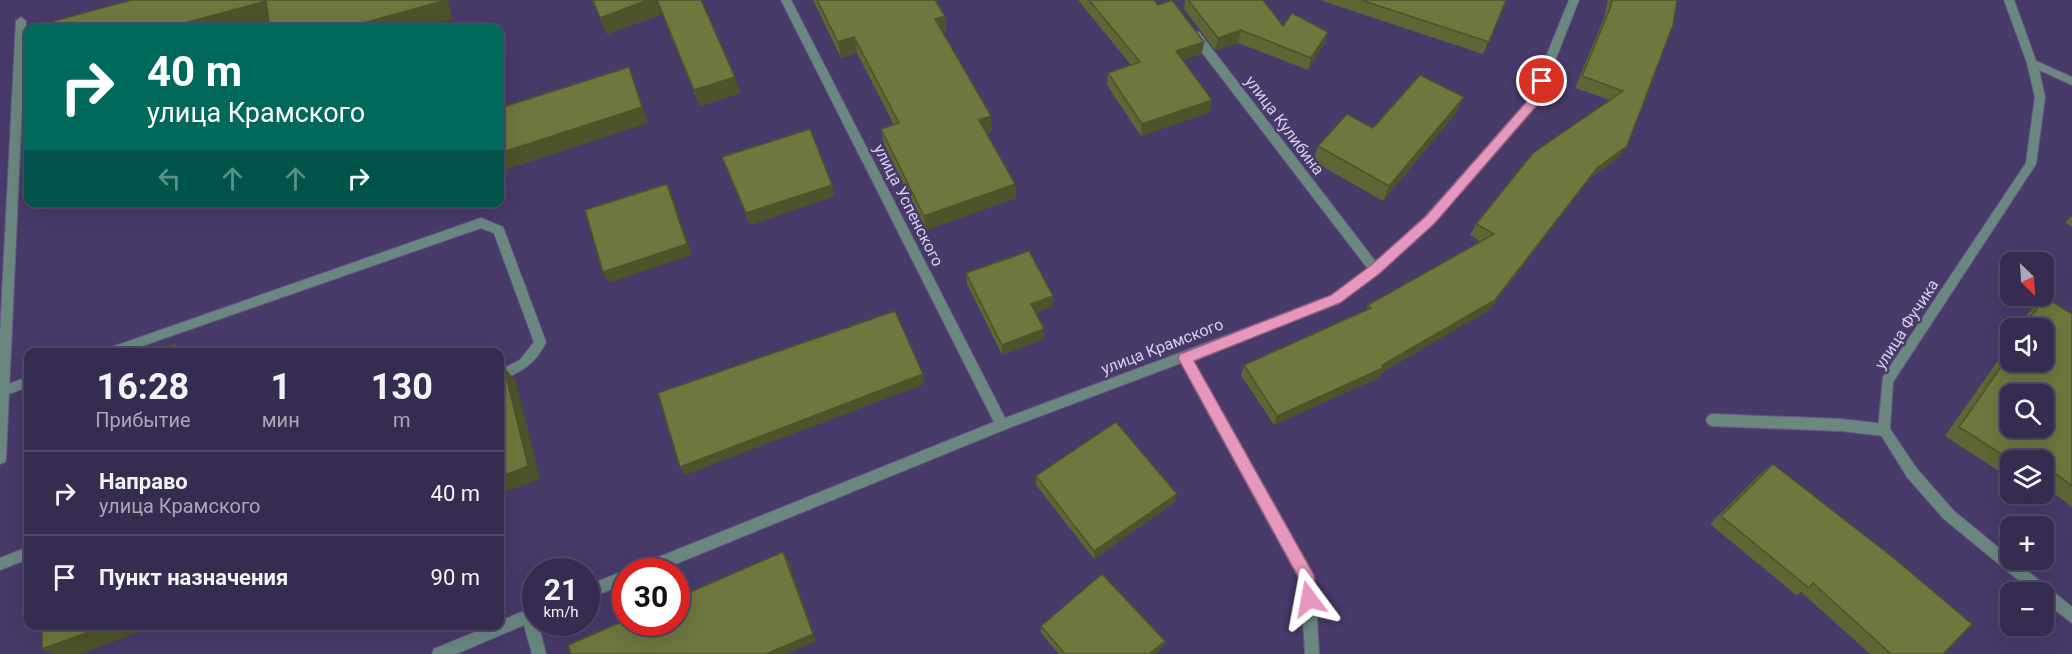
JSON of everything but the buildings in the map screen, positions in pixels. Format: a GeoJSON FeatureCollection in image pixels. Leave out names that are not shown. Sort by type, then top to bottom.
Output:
{"type":"FeatureCollection","features":[{"type":"Feature","properties":{"kind":"street","name":"улица Успенского"},"geometry":{"type":"LineString","coordinates":[[786,0],[1002,425]]}},
{"type":"Feature","properties":{"kind":"street","name":"улица Крамского"},"geometry":{"type":"LineString","coordinates":[[674,558],[1002,425],[1185,358],[1336,299],[1375,270],[1430,219],[1534,101],[1574,0]]}},
{"type":"Feature","properties":{"kind":"street","name":"улица Фучика"},"geometry":{"type":"LineString","coordinates":[[1884,430],[1887,381],[2031,164],[2040,97],[2032,63],[2008,0]]}},
{"type":"Feature","properties":{"kind":"street"},"geometry":{"type":"LineString","coordinates":[[0,458],[1,391],[21,21]]}},
{"type":"Feature","properties":{"kind":"street","name":"улица Кулибина"},"geometry":{"type":"LineString","coordinates":[[1190,28],[1375,270]]}},
{"type":"Feature","properties":{"kind":"street"},"geometry":{"type":"LineString","coordinates":[[2032,63],[2072,81]]}},
{"type":"Feature","properties":{"kind":"street"},"geometry":{"type":"LineString","coordinates":[[123,348],[481,223],[499,230],[540,342],[533,357],[519,367],[504,373]]}},
{"type":"Feature","properties":{"kind":"street"},"geometry":{"type":"LineString","coordinates":[[1185,358],[1308,581],[1312,654]]}},
{"type":"Feature","properties":{"kind":"street"},"geometry":{"type":"LineString","coordinates":[[1,391],[24,383]]}},
{"type":"Feature","properties":{"kind":"street"},"geometry":{"type":"LineString","coordinates":[[1712,420],[1841,425],[1884,430],[1911,473],[1949,515],[2072,615]]}},
{"type":"Feature","properties":{"kind":"street"},"geometry":{"type":"LineString","coordinates":[[0,564],[24,555]]}},
{"type":"Feature","properties":{"kind":"street"},"geometry":{"type":"LineString","coordinates":[[504,627],[522,619]]}},
{"type":"Feature","properties":{"kind":"street"},"geometry":{"type":"LineString","coordinates":[[439,654],[496,630]]}},
{"type":"Feature","properties":{"kind":"street"},"geometry":{"type":"LineString","coordinates":[[536,636],[539,654]]}},
{"type":"Feature","properties":{"kind":"route"},"geometry":{"type":"LineString","coordinates":[[1309,599],[1308,581],[1185,358],[1336,299],[1375,270],[1430,219],[1534,101],[1542,81]]}}]}
